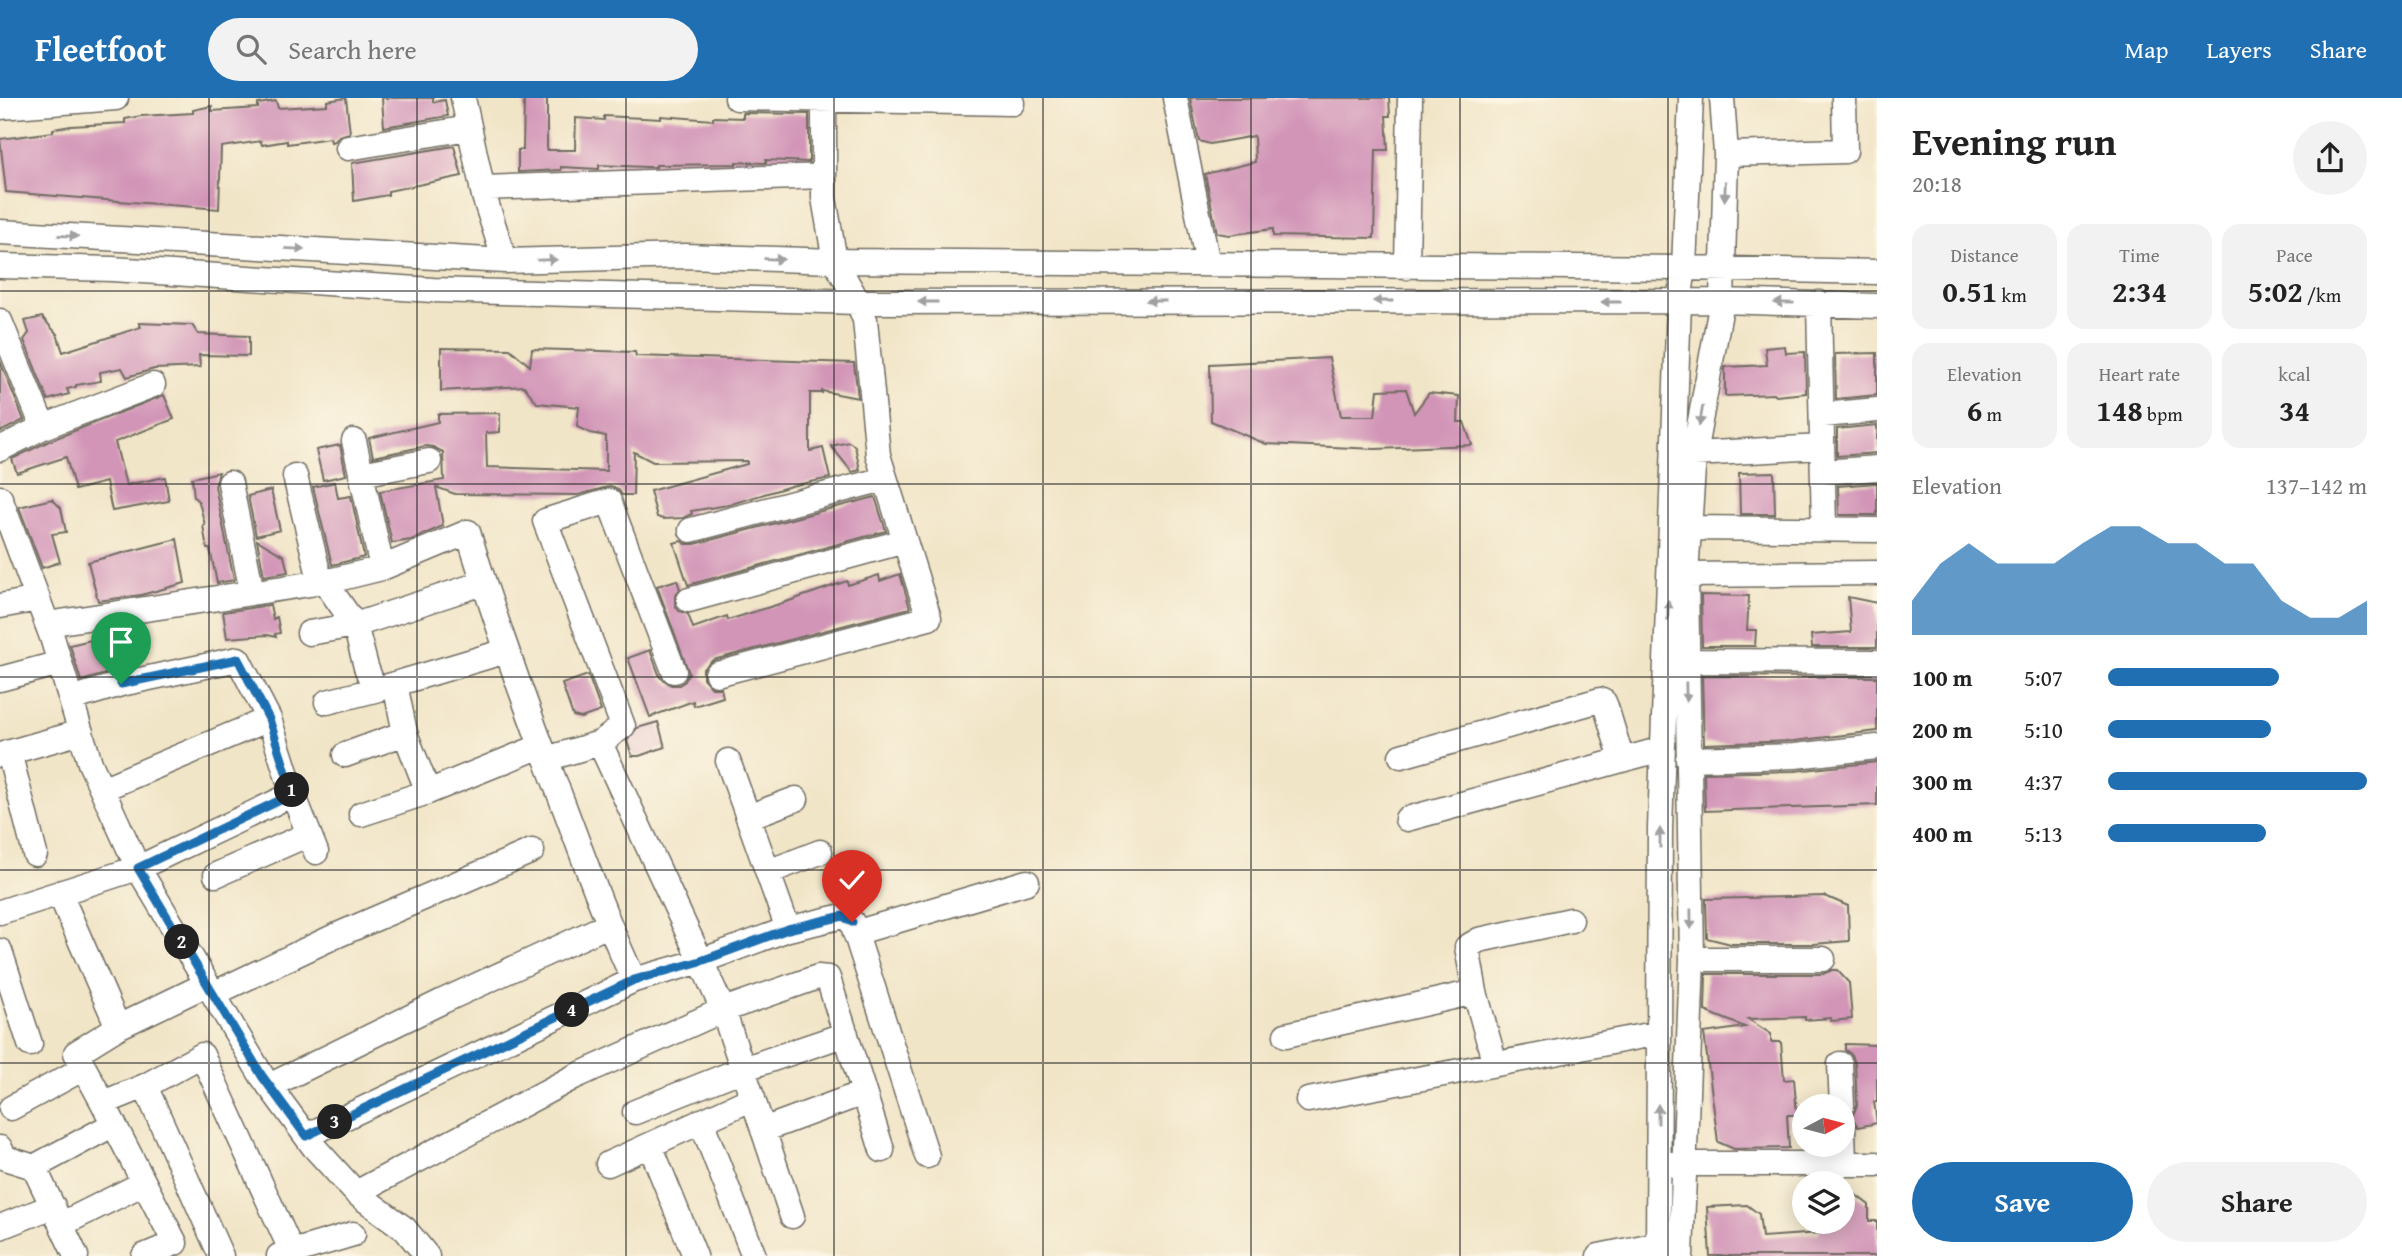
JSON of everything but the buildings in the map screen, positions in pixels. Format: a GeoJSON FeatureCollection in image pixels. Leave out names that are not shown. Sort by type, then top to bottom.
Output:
{"type":"FeatureCollection","features":[{"type":"Feature","properties":{"kind":"street"},"geometry":{"type":"LineString","coordinates":[[0,107],[116,98]]}},
{"type":"Feature","properties":{"kind":"street"},"geometry":{"type":"LineString","coordinates":[[463,98],[482,188],[505,261]]}},
{"type":"Feature","properties":{"kind":"street"},"geometry":{"type":"LineString","coordinates":[[737,98],[1012,103]]}},
{"type":"Feature","properties":{"kind":"street"},"geometry":{"type":"LineString","coordinates":[[1175,98],[1208,264]]}},
{"type":"Feature","properties":{"kind":"street"},"geometry":{"type":"LineString","coordinates":[[1407,267],[1410,98]]}},
{"type":"Feature","properties":{"kind":"street"},"geometry":{"type":"LineString","coordinates":[[1681,1256],[1659,1033],[1662,749],[1679,302],[1684,268],[1691,98]]}},
{"type":"Feature","properties":{"kind":"street"},"geometry":{"type":"LineString","coordinates":[[1599,1256],[1658,1250],[1692,959],[1686,575],[1694,454],[1722,301],[1726,154],[1722,98]]}},
{"type":"Feature","properties":{"kind":"street"},"geometry":{"type":"LineString","coordinates":[[1726,154],[1845,151],[1843,98]]}},
{"type":"Feature","properties":{"kind":"street"},"geometry":{"type":"LineString","coordinates":[[717,674],[929,618],[878,455],[865,320],[835,261],[824,198],[824,99]]}},
{"type":"Feature","properties":{"kind":"street"},"geometry":{"type":"LineString","coordinates":[[348,148],[469,128]]}},
{"type":"Feature","properties":{"kind":"street"},"geometry":{"type":"LineString","coordinates":[[482,188],[824,176]]}},
{"type":"Feature","properties":{"kind":"street"},"geometry":{"type":"LineString","coordinates":[[0,232],[505,261],[685,256],[835,261],[1877,272]]}},
{"type":"Feature","properties":{"kind":"street"},"geometry":{"type":"LineString","coordinates":[[0,266],[112,269],[433,290],[858,302],[1722,301],[1877,306]]}},
{"type":"Feature","properties":{"kind":"street"},"geometry":{"type":"LineString","coordinates":[[1819,303],[1824,528]]}},
{"type":"Feature","properties":{"kind":"street"},"geometry":{"type":"LineString","coordinates":[[0,321],[43,427]]}},
{"type":"Feature","properties":{"kind":"street"},"geometry":{"type":"LineString","coordinates":[[0,449],[43,427],[153,385]]}},
{"type":"Feature","properties":{"kind":"street"},"geometry":{"type":"LineString","coordinates":[[1823,415],[1877,410]]}},
{"type":"Feature","properties":{"kind":"street"},"geometry":{"type":"LineString","coordinates":[[354,441],[382,568]]}},
{"type":"Feature","properties":{"kind":"street"},"geometry":{"type":"LineString","coordinates":[[1694,454],[1823,459],[1877,468]]}},
{"type":"Feature","properties":{"kind":"street"},"geometry":{"type":"LineString","coordinates":[[361,474],[429,461]]}},
{"type":"Feature","properties":{"kind":"street"},"geometry":{"type":"LineString","coordinates":[[295,476],[323,581],[355,625],[366,667],[385,687],[428,792]]}},
{"type":"Feature","properties":{"kind":"street"},"geometry":{"type":"LineString","coordinates":[[691,530],[884,480]]}},
{"type":"Feature","properties":{"kind":"street"},"geometry":{"type":"LineString","coordinates":[[230,483],[252,592]]}},
{"type":"Feature","properties":{"kind":"street"},"geometry":{"type":"LineString","coordinates":[[0,498],[8,540],[38,599],[90,763],[138,868],[237,1035],[269,1086],[306,1136],[361,1197],[405,1228],[427,1256]]}},
{"type":"Feature","properties":{"kind":"street"},"geometry":{"type":"LineString","coordinates":[[361,814],[544,752],[600,743],[623,726],[545,521],[609,501],[674,670]]}},
{"type":"Feature","properties":{"kind":"street"},"geometry":{"type":"LineString","coordinates":[[1689,528],[1877,530]]}},
{"type":"Feature","properties":{"kind":"street"},"geometry":{"type":"LineString","coordinates":[[47,624],[310,584],[382,568],[468,532],[506,650],[608,925],[634,980]]}},
{"type":"Feature","properties":{"kind":"street"},"geometry":{"type":"LineString","coordinates":[[689,600],[905,541]]}},
{"type":"Feature","properties":{"kind":"street"},"geometry":{"type":"LineString","coordinates":[[1686,575],[1877,573]]}},
{"type":"Feature","properties":{"kind":"street"},"geometry":{"type":"LineString","coordinates":[[309,633],[355,625],[483,583]]}},
{"type":"Feature","properties":{"kind":"street"},"geometry":{"type":"LineString","coordinates":[[0,606],[38,599]]}},
{"type":"Feature","properties":{"kind":"street"},"geometry":{"type":"LineString","coordinates":[[327,702],[506,650]]}},
{"type":"Feature","properties":{"kind":"street"},"geometry":{"type":"LineString","coordinates":[[71,699],[121,684],[238,659],[269,719],[312,843],[216,875]]}},
{"type":"Feature","properties":{"kind":"street"},"geometry":{"type":"LineString","coordinates":[[1686,661],[1877,662]]}},
{"type":"Feature","properties":{"kind":"street"},"geometry":{"type":"LineString","coordinates":[[0,679],[60,663]]}},
{"type":"Feature","properties":{"kind":"street"},"geometry":{"type":"LineString","coordinates":[[1401,756],[1600,700],[1606,707],[1622,760]]}},
{"type":"Feature","properties":{"kind":"street"},"geometry":{"type":"LineString","coordinates":[[102,789],[269,719]]}},
{"type":"Feature","properties":{"kind":"street"},"geometry":{"type":"LineString","coordinates":[[35,854],[5,754],[80,732]]}},
{"type":"Feature","properties":{"kind":"street"},"geometry":{"type":"LineString","coordinates":[[345,755],[405,733]]}},
{"type":"Feature","properties":{"kind":"street"},"geometry":{"type":"LineString","coordinates":[[600,743],[723,1010],[792,1216]]}},
{"type":"Feature","properties":{"kind":"street"},"geometry":{"type":"LineString","coordinates":[[1688,759],[1796,756],[1877,747]]}},
{"type":"Feature","properties":{"kind":"street"},"geometry":{"type":"LineString","coordinates":[[1407,819],[1662,749]]}},
{"type":"Feature","properties":{"kind":"street"},"geometry":{"type":"LineString","coordinates":[[728,761],[788,929]]}},
{"type":"Feature","properties":{"kind":"street"},"geometry":{"type":"LineString","coordinates":[[0,912],[138,868],[293,794]]}},
{"type":"Feature","properties":{"kind":"street"},"geometry":{"type":"LineString","coordinates":[[748,817],[796,799]]}},
{"type":"Feature","properties":{"kind":"street"},"geometry":{"type":"LineString","coordinates":[[144,1256],[175,1243],[76,1053],[118,1027],[532,851]]}},
{"type":"Feature","properties":{"kind":"street"},"geometry":{"type":"LineString","coordinates":[[768,872],[820,852]]}},
{"type":"Feature","properties":{"kind":"street"},"geometry":{"type":"LineString","coordinates":[[855,933],[1027,882]]}},
{"type":"Feature","properties":{"kind":"street"},"geometry":{"type":"LineString","coordinates":[[60,894],[118,1027]]}},
{"type":"Feature","properties":{"kind":"street"},"geometry":{"type":"LineString","coordinates":[[306,1136],[634,980],[701,961],[788,929],[843,916],[852,922],[927,1156]]}},
{"type":"Feature","properties":{"kind":"street"},"geometry":{"type":"LineString","coordinates":[[1495,1064],[1475,992],[1467,947],[1471,943],[1571,920]]}},
{"type":"Feature","properties":{"kind":"street"},"geometry":{"type":"LineString","coordinates":[[269,1086],[443,1001],[608,925]]}},
{"type":"Feature","properties":{"kind":"street"},"geometry":{"type":"LineString","coordinates":[[0,951],[30,1044]]}},
{"type":"Feature","properties":{"kind":"street"},"geometry":{"type":"LineString","coordinates":[[1692,959],[1823,959]]}},
{"type":"Feature","properties":{"kind":"street"},"geometry":{"type":"LineString","coordinates":[[202,1055],[286,1254],[349,1245],[361,1197],[556,1086],[723,1010],[824,977],[828,978],[882,1150]]}},
{"type":"Feature","properties":{"kind":"street"},"geometry":{"type":"LineString","coordinates":[[1286,1035],[1475,992]]}},
{"type":"Feature","properties":{"kind":"street"},"geometry":{"type":"LineString","coordinates":[[1308,1100],[1659,1033]]}},
{"type":"Feature","properties":{"kind":"street"},"geometry":{"type":"LineString","coordinates":[[635,1112],[743,1069],[846,1034]]}},
{"type":"Feature","properties":{"kind":"street"},"geometry":{"type":"LineString","coordinates":[[34,1167],[145,1086],[237,1035]]}},
{"type":"Feature","properties":{"kind":"street"},"geometry":{"type":"LineString","coordinates":[[1840,1064],[1841,1094]]}},
{"type":"Feature","properties":{"kind":"street"},"geometry":{"type":"LineString","coordinates":[[11,1108],[84,1068]]}},
{"type":"Feature","properties":{"kind":"street"},"geometry":{"type":"LineString","coordinates":[[145,1086],[221,1256]]}},
{"type":"Feature","properties":{"kind":"street"},"geometry":{"type":"LineString","coordinates":[[763,1130],[863,1093]]}},
{"type":"Feature","properties":{"kind":"street"},"geometry":{"type":"LineString","coordinates":[[608,1164],[753,1098]]}},
{"type":"Feature","properties":{"kind":"street"},"geometry":{"type":"LineString","coordinates":[[702,1121],[754,1256]]}},
{"type":"Feature","properties":{"kind":"street"},"geometry":{"type":"LineString","coordinates":[[650,1145],[695,1256]]}},
{"type":"Feature","properties":{"kind":"street"},"geometry":{"type":"LineString","coordinates":[[0,1150],[5,1158],[34,1167],[76,1256]]}},
{"type":"Feature","properties":{"kind":"street"},"geometry":{"type":"LineString","coordinates":[[1844,1157],[1844,1164]]}},
{"type":"Feature","properties":{"kind":"street"},"geometry":{"type":"LineString","coordinates":[[1670,1165],[1877,1164]]}},
{"type":"Feature","properties":{"kind":"street"},"geometry":{"type":"LineString","coordinates":[[0,1227],[58,1215],[144,1183]]}},
{"type":"Feature","properties":{"kind":"route"},"geometry":{"type":"LineString","coordinates":[[121,684],[238,659],[269,719],[293,794],[138,868],[262,1076],[306,1136],[634,980],[701,961],[788,929],[843,916],[852,922]]}}]}
